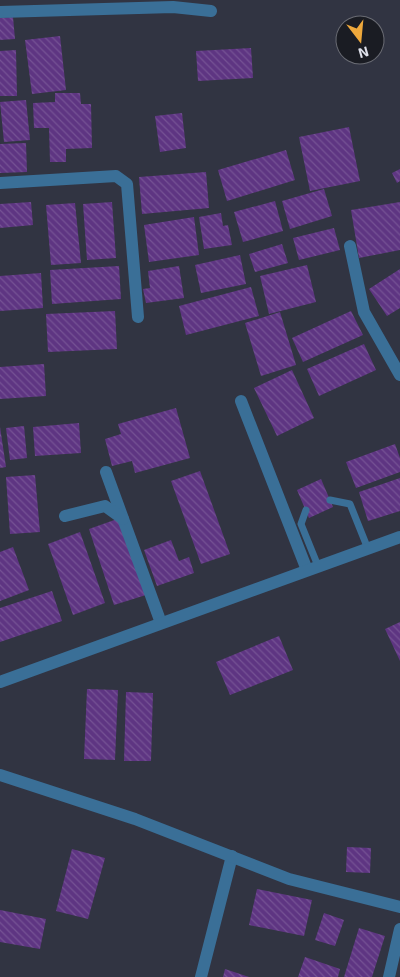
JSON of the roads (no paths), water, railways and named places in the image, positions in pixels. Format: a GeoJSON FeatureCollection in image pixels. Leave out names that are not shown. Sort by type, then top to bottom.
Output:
{"type":"FeatureCollection","features":[{"type":"Feature","properties":{"kind":"street"},"geometry":{"type":"LineString","coordinates":[[0,12],[173,7],[211,11]]}},
{"type":"Feature","properties":{"kind":"street"},"geometry":{"type":"LineString","coordinates":[[0,183],[116,176],[127,184],[138,317]]}},
{"type":"Feature","properties":{"kind":"street"},"geometry":{"type":"LineString","coordinates":[[350,246],[364,312],[400,376]]}},
{"type":"Feature","properties":{"kind":"street"},"geometry":{"type":"LineString","coordinates":[[241,401],[313,568]]}},
{"type":"Feature","properties":{"kind":"street"},"geometry":{"type":"LineString","coordinates":[[106,472],[161,623]]}},
{"type":"Feature","properties":{"kind":"street"},"geometry":{"type":"LineString","coordinates":[[65,516],[105,506],[123,519]]}},
{"type":"Feature","properties":{"kind":"street"},"geometry":{"type":"LineString","coordinates":[[0,682],[400,537]]}},
{"type":"Feature","properties":{"kind":"street"},"geometry":{"type":"LineString","coordinates":[[0,775],[135,818],[289,879],[400,907]]}},
{"type":"Feature","properties":{"kind":"street"},"geometry":{"type":"LineString","coordinates":[[201,977],[232,856]]}},
{"type":"Feature","properties":{"kind":"street"},"geometry":{"type":"LineString","coordinates":[[389,977],[400,929]]}},
{"type":"Feature","properties":{"kind":"lane"},"geometry":{"type":"LineString","coordinates":[[330,500],[350,504],[368,549]]}},
{"type":"Feature","properties":{"kind":"lane"},"geometry":{"type":"LineString","coordinates":[[306,510],[300,524],[313,568]]}}]}
